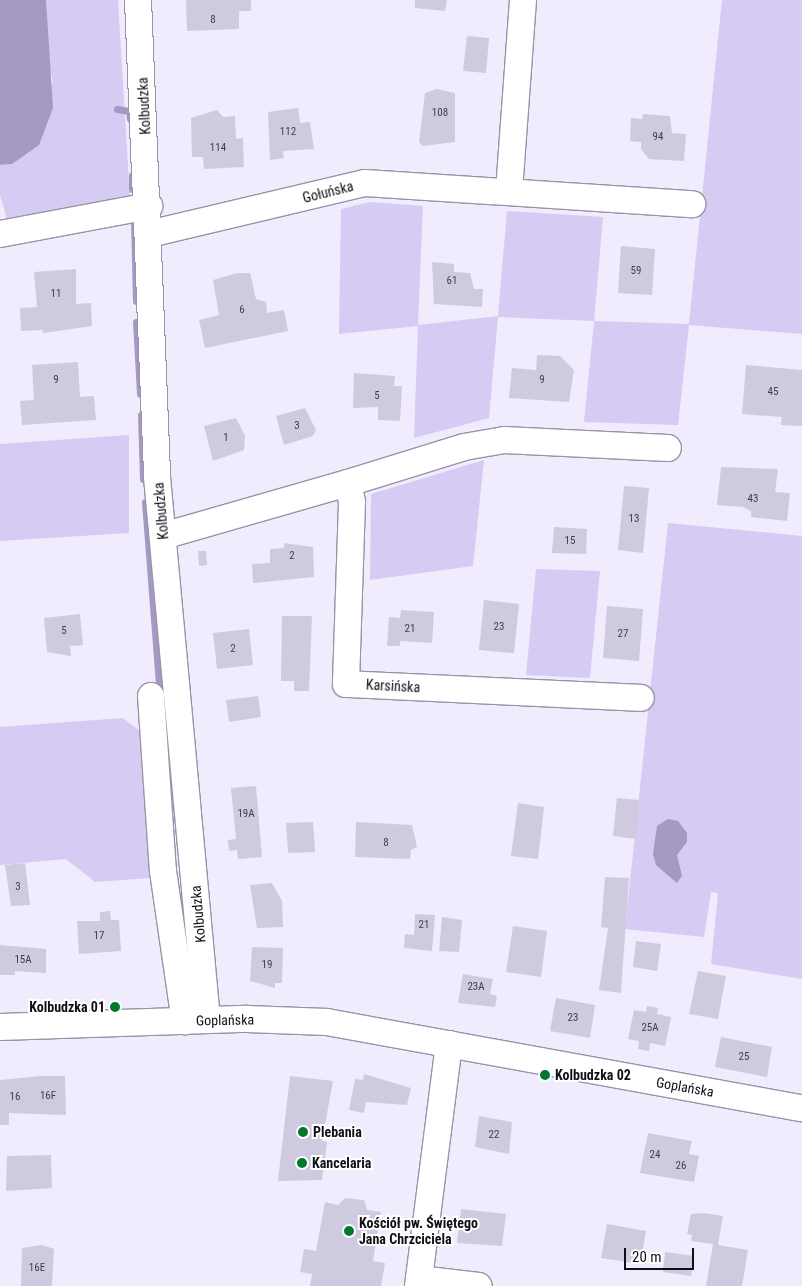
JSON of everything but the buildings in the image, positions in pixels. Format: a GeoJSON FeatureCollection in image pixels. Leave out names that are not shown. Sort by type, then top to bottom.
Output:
{"type":"FeatureCollection","features":[{"type":"Feature","properties":{"kind":"street","name":"Kolbudzka"},"geometry":{"type":"LineString","coordinates":[[138,0],[150,206],[149,234],[163,536],[196,1020]]}},
{"type":"Feature","properties":{"kind":"street"},"geometry":{"type":"LineString","coordinates":[[509,191],[523,0]]}},
{"type":"Feature","properties":{"kind":"street","name":"Gołuńska"},"geometry":{"type":"LineString","coordinates":[[149,234],[365,182],[692,204]]}},
{"type":"Feature","properties":{"kind":"street"},"geometry":{"type":"LineString","coordinates":[[0,234],[150,206]]}},
{"type":"Feature","properties":{"kind":"street"},"geometry":{"type":"LineString","coordinates":[[163,536],[348,483],[464,447],[504,440],[668,448]]}},
{"type":"Feature","properties":{"kind":"street","name":"Karsińska"},"geometry":{"type":"LineString","coordinates":[[348,483],[352,502],[346,684],[641,698]]}},
{"type":"Feature","properties":{"kind":"street","name":"Kolbudzka"},"geometry":{"type":"LineString","coordinates":[[150,696],[163,871],[196,1020]]}},
{"type":"Feature","properties":{"kind":"street","name":"Goplańska"},"geometry":{"type":"LineString","coordinates":[[0,1027],[196,1020],[326,1022],[802,1108]]}},
{"type":"Feature","properties":{"kind":"street"},"geometry":{"type":"LineString","coordinates":[[449,1044],[418,1282],[480,1286]]}},
{"type":"Feature","properties":{"kind":"shaded area"},"geometry":{"type":"Polygon","coordinates":[[[0,0],[46,0],[53,108],[39,145],[12,164],[0,165],[0,0]]]}},
{"type":"Feature","properties":{"kind":"shaded area"},"geometry":{"type":"Polygon","coordinates":[[[46,0],[118,0],[130,199],[7,219],[0,195],[0,165],[12,164],[53,81],[47,59],[46,0]]]}},
{"type":"Feature","properties":{"kind":"shaded area"},"geometry":{"type":"Polygon","coordinates":[[[722,0],[802,0],[802,334],[689,325],[678,425],[584,422],[594,321],[689,324],[722,0]]]}},
{"type":"Feature","properties":{"kind":"shaded area"},"geometry":{"type":"Polygon","coordinates":[[[370,202],[423,206],[418,325],[498,316],[507,211],[603,217],[594,321],[498,317],[489,418],[414,438],[418,326],[339,334],[341,209],[370,202]]]}},
{"type":"Feature","properties":{"kind":"shaded area"},"geometry":{"type":"Polygon","coordinates":[[[129,435],[129,533],[0,541],[0,444],[129,435]]]}},
{"type":"Feature","properties":{"kind":"shaded area"},"geometry":{"type":"Polygon","coordinates":[[[484,460],[473,566],[370,580],[371,494],[484,460]]]}},
{"type":"Feature","properties":{"kind":"shaded area"},"geometry":{"type":"Polygon","coordinates":[[[668,523],[802,536],[802,979],[711,964],[718,893],[711,892],[704,937],[625,929],[668,523]]]}},
{"type":"Feature","properties":{"kind":"shaded area"},"geometry":{"type":"Polygon","coordinates":[[[536,569],[600,571],[590,678],[526,675],[536,569]]]}},
{"type":"Feature","properties":{"kind":"shaded area"},"geometry":{"type":"Polygon","coordinates":[[[123,718],[140,731],[151,878],[95,882],[66,859],[0,865],[0,727],[123,718]]]}},
{"type":"Feature","properties":{"kind":"shaded area"},"geometry":{"type":"Polygon","coordinates":[[[668,819],[678,821],[687,833],[687,842],[677,855],[682,876],[677,883],[656,865],[653,854],[657,826],[668,819]]]}},
{"type":"Feature","properties":{"kind":"waterway"},"geometry":{"type":"LineString","coordinates":[[117,109],[129,111],[130,119]]}},
{"type":"Feature","properties":{"kind":"waterway"},"geometry":{"type":"LineString","coordinates":[[132,175],[132,189]]}},
{"type":"Feature","properties":{"kind":"waterway"},"geometry":{"type":"LineString","coordinates":[[134,220],[136,301]]}},
{"type":"Feature","properties":{"kind":"waterway"},"geometry":{"type":"LineString","coordinates":[[136,322],[140,394]]}},
{"type":"Feature","properties":{"kind":"waterway"},"geometry":{"type":"LineString","coordinates":[[141,415],[143,479]]}},
{"type":"Feature","properties":{"kind":"waterway"},"geometry":{"type":"LineString","coordinates":[[145,502],[160,695]]}},
{"type":"Feature","properties":{"kind":"place","name":"Kolbudzka 01"},"geometry":{"type":"Point","coordinates":[115,1007]}},
{"type":"Feature","properties":{"kind":"place","name":"Kolbudzka 02"},"geometry":{"type":"Point","coordinates":[545,1075]}},
{"type":"Feature","properties":{"kind":"place","name":"Plebania"},"geometry":{"type":"Point","coordinates":[303,1132]}},
{"type":"Feature","properties":{"kind":"place","name":"Kancelaria"},"geometry":{"type":"Point","coordinates":[302,1163]}},
{"type":"Feature","properties":{"kind":"place","name":"Kościół pw. Świętego Jana Chrzciciela"},"geometry":{"type":"Point","coordinates":[349,1231]}}]}
